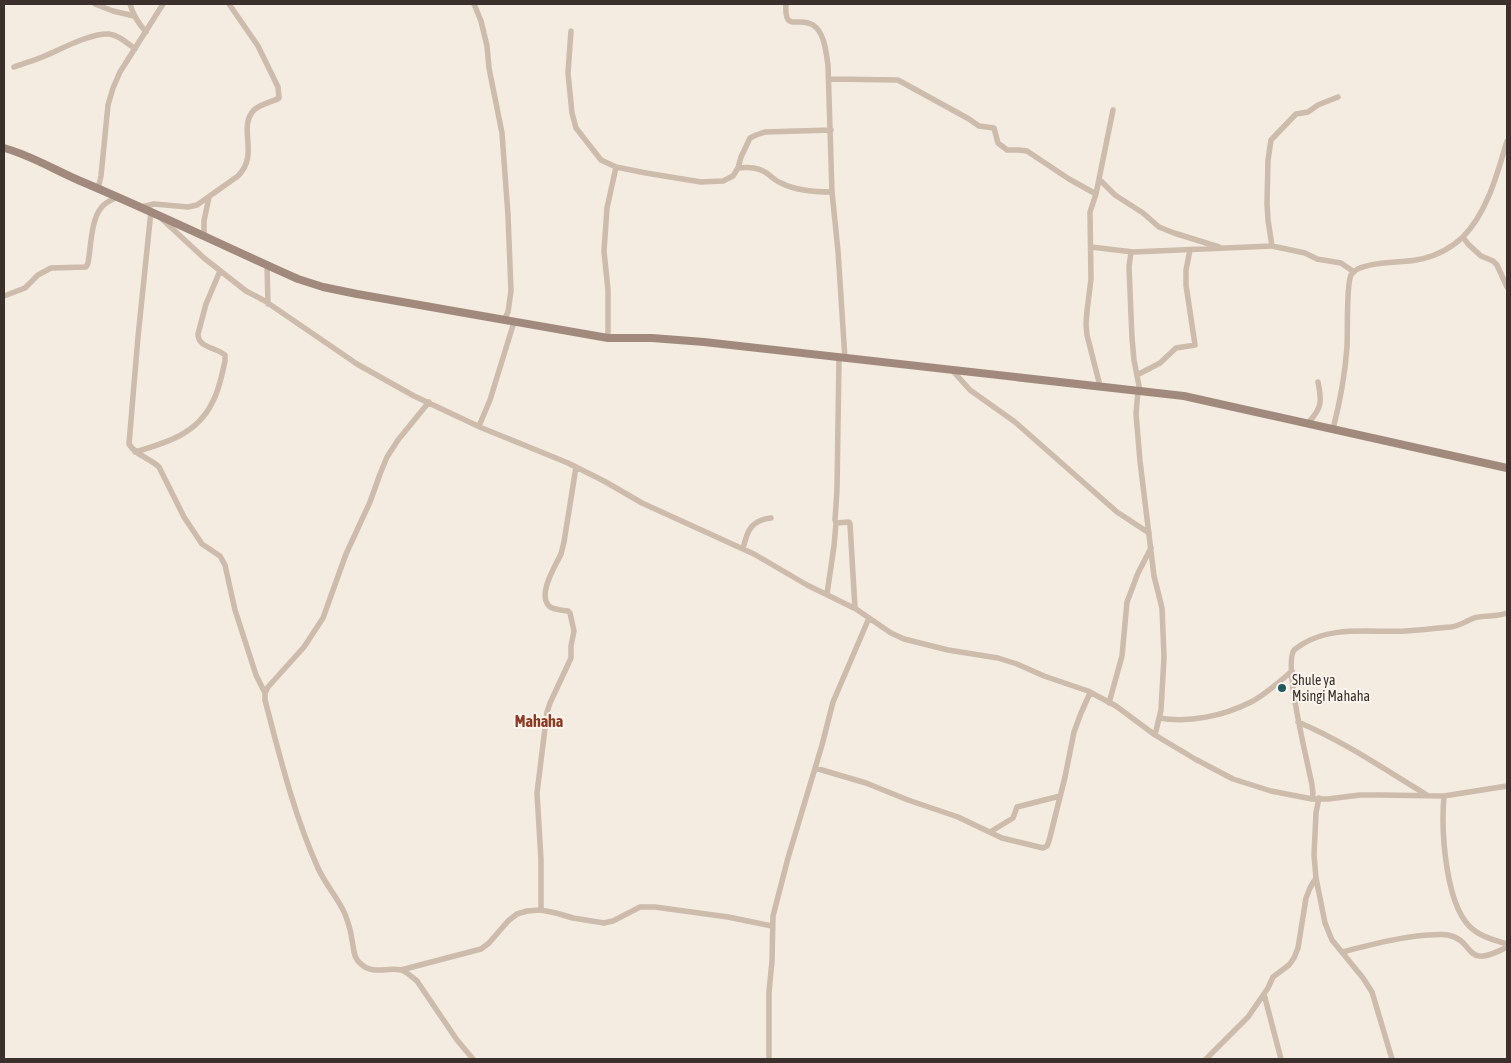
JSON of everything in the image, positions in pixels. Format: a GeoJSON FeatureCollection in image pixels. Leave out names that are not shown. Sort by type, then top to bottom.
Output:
{"type":"FeatureCollection","features":[{"type":"Feature","properties":{"kind":"main road"},"geometry":{"type":"LineString","coordinates":[[4,148],[23,154],[298,279],[323,286],[404,303],[608,338],[652,338],[704,342],[1184,396],[1507,468]]}},
{"type":"Feature","properties":{"kind":"street"},"geometry":{"type":"LineString","coordinates":[[94,4],[134,16]]}},
{"type":"Feature","properties":{"kind":"street"},"geometry":{"type":"LineString","coordinates":[[130,4],[134,16],[146,32]]}},
{"type":"Feature","properties":{"kind":"street"},"geometry":{"type":"LineString","coordinates":[[98,188],[101,176],[108,106],[120,72],[163,4]]}},
{"type":"Feature","properties":{"kind":"street"},"geometry":{"type":"LineString","coordinates":[[141,207],[154,204],[188,207],[197,205],[238,176],[244,170],[249,155],[246,131],[253,111],[279,98],[278,87],[258,46],[229,4]]}},
{"type":"Feature","properties":{"kind":"street"},"geometry":{"type":"LineString","coordinates":[[474,4],[481,21],[487,46],[502,133],[507,190],[511,291],[508,312],[504,320]]}},
{"type":"Feature","properties":{"kind":"street"},"geometry":{"type":"LineString","coordinates":[[786,4],[786,17],[789,21],[807,23],[814,26],[821,36],[825,46],[829,79],[832,192],[838,251],[842,359],[835,508],[836,523],[826,594]]}},
{"type":"Feature","properties":{"kind":"street"},"geometry":{"type":"LineString","coordinates":[[571,31],[568,73],[572,113],[576,128],[601,160],[616,167],[701,182],[723,181],[733,176],[738,168],[744,148],[750,138],[756,134],[765,132],[831,130]]}},
{"type":"Feature","properties":{"kind":"street"},"geometry":{"type":"LineString","coordinates":[[14,67],[79,41],[107,34],[124,40],[135,49]]}},
{"type":"Feature","properties":{"kind":"street"},"geometry":{"type":"LineString","coordinates":[[829,79],[898,80],[979,126],[994,128],[998,143],[1007,150],[1027,151],[1069,179],[1096,194]]}},
{"type":"Feature","properties":{"kind":"street"},"geometry":{"type":"LineString","coordinates":[[1272,246],[1268,220],[1268,160],[1271,140],[1296,114],[1308,112],[1338,96]]}},
{"type":"Feature","properties":{"kind":"street"},"geometry":{"type":"LineString","coordinates":[[1100,386],[1086,324],[1091,279],[1090,212],[1096,194],[1113,110]]}},
{"type":"Feature","properties":{"kind":"street"},"geometry":{"type":"LineString","coordinates":[[1333,429],[1346,363],[1350,278],[1354,272],[1363,267],[1416,260],[1441,253],[1463,237],[1475,222],[1487,201],[1507,141]]}},
{"type":"Feature","properties":{"kind":"street"},"geometry":{"type":"LineString","coordinates":[[608,338],[608,290],[604,251],[607,208],[616,167]]}},
{"type":"Feature","properties":{"kind":"street"},"geometry":{"type":"LineString","coordinates":[[738,168],[753,167],[760,169],[780,183],[791,187],[813,192],[832,192]]}},
{"type":"Feature","properties":{"kind":"street"},"geometry":{"type":"LineString","coordinates":[[1099,179],[1115,195],[1143,213],[1159,227],[1224,248]]}},
{"type":"Feature","properties":{"kind":"street"},"geometry":{"type":"LineString","coordinates":[[4,296],[25,288],[38,274],[51,268],[86,266],[96,216],[102,206],[118,197]]}},
{"type":"Feature","properties":{"kind":"street"},"geometry":{"type":"LineString","coordinates":[[204,236],[204,221],[209,197]]}},
{"type":"Feature","properties":{"kind":"street"},"geometry":{"type":"LineString","coordinates":[[154,213],[204,258],[246,291],[357,364],[414,396],[576,467],[642,503],[742,549],[807,585],[855,608],[891,633],[904,639],[948,650],[998,658],[1090,693],[1109,703],[1155,735],[1233,779],[1271,791],[1316,799],[1360,795],[1444,796],[1507,786]]}},
{"type":"Feature","properties":{"kind":"street"},"geometry":{"type":"LineString","coordinates":[[154,213],[138,337],[129,440],[130,447],[159,467],[184,517],[202,544],[220,556],[225,565],[235,610],[256,675],[265,693],[265,700],[281,760],[305,834],[318,869],[344,912],[351,932],[354,956],[359,963],[365,968],[372,970],[401,970],[481,949],[490,943],[508,921],[517,914],[527,911],[541,910],[604,923],[613,922],[640,907],[655,907],[728,917],[772,926]]}},
{"type":"Feature","properties":{"kind":"street"},"geometry":{"type":"LineString","coordinates":[[1463,237],[1481,256],[1498,265],[1507,287]]}},
{"type":"Feature","properties":{"kind":"street"},"geometry":{"type":"LineString","coordinates":[[1091,247],[1130,252],[1272,246],[1305,253],[1316,259],[1341,263],[1354,272]]}},
{"type":"Feature","properties":{"kind":"street"},"geometry":{"type":"LineString","coordinates":[[1137,374],[1160,363],[1176,348],[1195,345],[1186,285],[1186,270],[1190,250]]}},
{"type":"Feature","properties":{"kind":"street"},"geometry":{"type":"LineString","coordinates":[[1130,252],[1128,260],[1129,296],[1134,360],[1139,390],[1136,414],[1140,461],[1154,576],[1162,608],[1164,657],[1162,710],[1155,735]]}},
{"type":"Feature","properties":{"kind":"street"},"geometry":{"type":"LineString","coordinates":[[267,265],[268,304]]}},
{"type":"Feature","properties":{"kind":"street"},"geometry":{"type":"LineString","coordinates":[[135,452],[179,437],[196,425],[213,402],[224,367],[224,355],[200,342],[198,334],[206,304],[220,271]]}},
{"type":"Feature","properties":{"kind":"street"},"geometry":{"type":"LineString","coordinates":[[479,426],[490,400],[514,322]]}},
{"type":"Feature","properties":{"kind":"street"},"geometry":{"type":"LineString","coordinates":[[952,370],[970,390],[1015,422],[1116,512],[1149,533]]}},
{"type":"Feature","properties":{"kind":"street"},"geometry":{"type":"LineString","coordinates":[[1308,423],[1318,412],[1319,408],[1318,382]]}},
{"type":"Feature","properties":{"kind":"street"},"geometry":{"type":"LineString","coordinates":[[265,693],[268,687],[304,647],[323,618],[346,554],[370,502],[387,457],[398,440],[429,402]]}},
{"type":"Feature","properties":{"kind":"street"},"geometry":{"type":"LineString","coordinates":[[541,910],[541,860],[537,793],[547,712],[571,658],[574,632],[570,613],[548,606],[546,597],[550,576],[564,542],[576,467]]}},
{"type":"Feature","properties":{"kind":"street"},"geometry":{"type":"LineString","coordinates":[[742,549],[754,524],[771,518]]}},
{"type":"Feature","properties":{"kind":"street"},"geometry":{"type":"LineString","coordinates":[[836,523],[848,522],[850,524],[855,608]]}},
{"type":"Feature","properties":{"kind":"street"},"geometry":{"type":"LineString","coordinates":[[1109,703],[1122,656],[1127,602],[1138,573],[1151,548]]}},
{"type":"Feature","properties":{"kind":"street"},"geometry":{"type":"LineString","coordinates":[[1392,1059],[1372,992],[1332,940],[1325,924],[1316,878],[1314,847],[1316,799],[1298,722],[1292,656],[1295,649],[1320,635],[1451,627],[1458,626],[1473,618],[1507,613]]}},
{"type":"Feature","properties":{"kind":"street"},"geometry":{"type":"LineString","coordinates":[[769,1059],[769,992],[774,909],[833,702],[869,618]]}},
{"type":"Feature","properties":{"kind":"street"},"geometry":{"type":"LineString","coordinates":[[1159,718],[1176,721],[1212,716],[1233,710],[1251,702],[1292,671]]}},
{"type":"Feature","properties":{"kind":"street"},"geometry":{"type":"LineString","coordinates":[[815,768],[873,786],[958,817],[1022,844],[1045,848],[1049,841],[1074,732],[1090,693]]}},
{"type":"Feature","properties":{"kind":"street"},"geometry":{"type":"LineString","coordinates":[[1298,722],[1333,738],[1427,795]]}},
{"type":"Feature","properties":{"kind":"street"},"geometry":{"type":"LineString","coordinates":[[990,832],[1013,818],[1017,807],[1060,796]]}},
{"type":"Feature","properties":{"kind":"street"},"geometry":{"type":"LineString","coordinates":[[1444,796],[1442,817],[1453,899],[1464,919],[1476,932],[1507,946]]}},
{"type":"Feature","properties":{"kind":"street"},"geometry":{"type":"LineString","coordinates":[[1206,1059],[1248,1017],[1273,977],[1289,965],[1294,958],[1298,948],[1306,898],[1316,878]]}},
{"type":"Feature","properties":{"kind":"street"},"geometry":{"type":"LineString","coordinates":[[1342,952],[1402,939],[1440,935],[1448,935],[1458,940],[1470,952],[1481,957],[1495,954],[1507,946]]}},
{"type":"Feature","properties":{"kind":"street"},"geometry":{"type":"LineString","coordinates":[[401,970],[417,981],[473,1059]]}},
{"type":"Feature","properties":{"kind":"street"},"geometry":{"type":"LineString","coordinates":[[1264,994],[1280,1059]]}},
{"type":"Feature","properties":{"kind":"place","name":"Shule ya Msingi Mahaha"},"geometry":{"type":"Point","coordinates":[1282,688]}},
{"type":"Feature","properties":{"kind":"district","name":"Mahaha"},"geometry":{"type":"Point","coordinates":[539,721]}}]}
